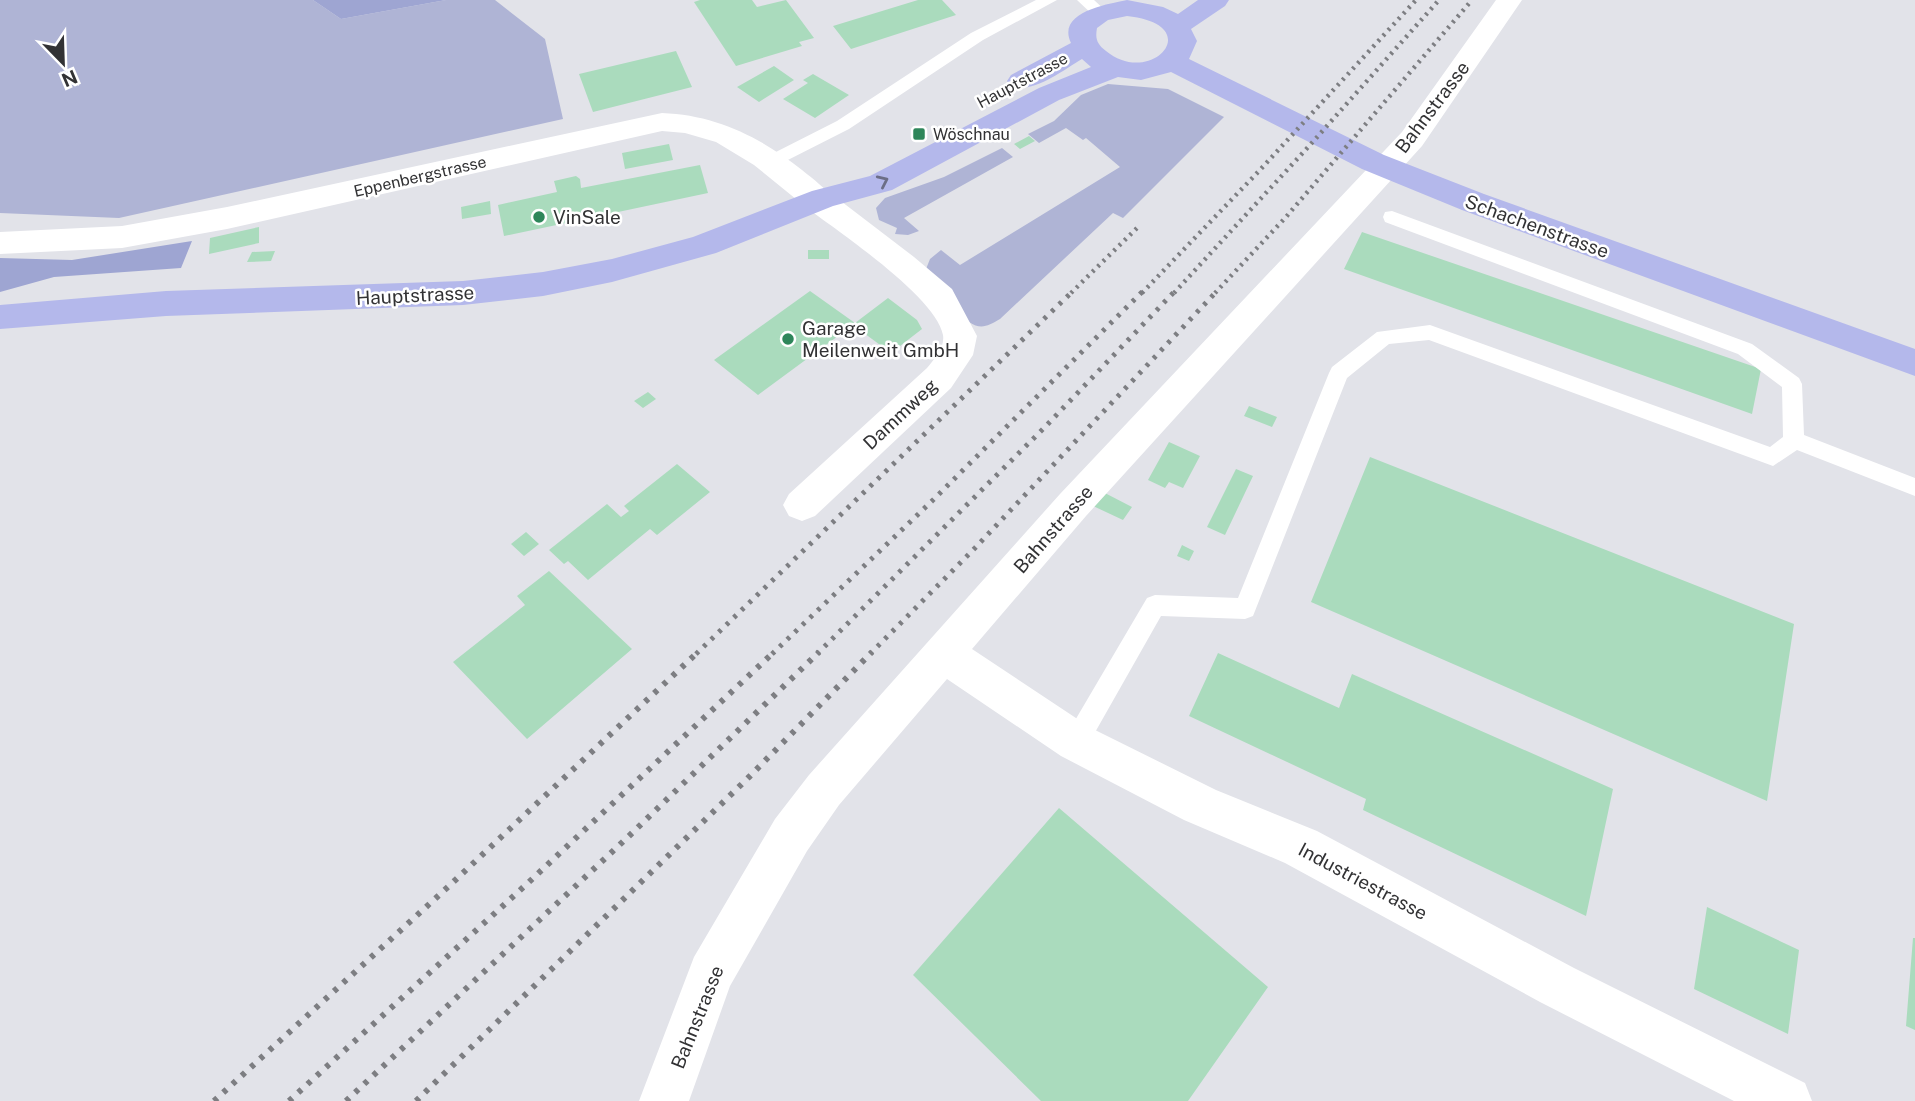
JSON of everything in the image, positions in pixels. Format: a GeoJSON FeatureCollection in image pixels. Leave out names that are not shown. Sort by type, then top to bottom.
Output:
{"type":"FeatureCollection","features":[{"type":"Feature","properties":{"kind":"main road"},"geometry":{"type":"LineString","coordinates":[[1177,26],[1216,0]]}},
{"type":"Feature","properties":{"kind":"main road"},"geometry":{"type":"LineString","coordinates":[[1155,4],[1156,13],[1177,26],[1181,33],[1182,48],[1171,61],[1146,69],[1116,68],[1102,63],[1084,47],[1080,38],[1092,6],[1113,9],[1155,4]]}},
{"type":"Feature","properties":{"kind":"main road","name":"Hauptstrasse"},"geometry":{"type":"LineString","coordinates":[[818,200],[839,179],[861,164],[1084,47]]}},
{"type":"Feature","properties":{"kind":"main road","name":"Schachenstrasse"},"geometry":{"type":"LineString","coordinates":[[1171,61],[1373,163],[1915,363]]}},
{"type":"Feature","properties":{"kind":"main road","name":"Hauptstrasse"},"geometry":{"type":"LineString","coordinates":[[0,317],[221,301],[420,297],[545,284],[697,247],[818,200],[881,183],[1049,94],[1116,68]]}},
{"type":"Feature","properties":{"kind":"street","name":"Bahnstrasse"},"geometry":{"type":"LineString","coordinates":[[664,1101],[711,974],[791,835],[824,790],[1073,505],[1412,139],[1509,0]]}},
{"type":"Feature","properties":{"kind":"street","name":"Eppenbergstrasse"},"geometry":{"type":"LineString","coordinates":[[0,243],[122,237],[214,221],[662,122],[686,121],[710,127],[772,161],[818,200]]}},
{"type":"Feature","properties":{"kind":"street","name":"Dammweg"},"geometry":{"type":"LineString","coordinates":[[802,505],[939,378],[956,355],[960,336],[940,298],[903,265],[818,200]]}},
{"type":"Feature","properties":{"kind":"street","name":"Industriestrasse"},"geometry":{"type":"LineString","coordinates":[[945,654],[1076,742],[1200,805],[1300,847],[1558,985],[1787,1101]]}},
{"type":"Feature","properties":{"kind":"lane"},"geometry":{"type":"LineString","coordinates":[[772,161],[821,139],[942,57],[1049,0]]}},
{"type":"Feature","properties":{"kind":"lane"},"geometry":{"type":"LineString","coordinates":[[1392,217],[1745,349],[1792,384],[1794,440]]}},
{"type":"Feature","properties":{"kind":"lane"},"geometry":{"type":"LineString","coordinates":[[1076,742],[1155,605],[1245,609],[1339,373],[1384,337],[1430,331],[1773,457],[1794,440]]}},
{"type":"Feature","properties":{"kind":"lane"},"geometry":{"type":"LineString","coordinates":[[1794,440],[1915,487]]}},
{"type":"Feature","properties":{"kind":"shaded area"},"geometry":{"type":"Polygon","coordinates":[[[0,0],[313,0],[341,19],[446,0],[495,0],[545,39],[563,119],[119,218],[0,213],[0,0]]]}},
{"type":"Feature","properties":{"kind":"shaded area"},"geometry":{"type":"Polygon","coordinates":[[[313,0],[446,0],[341,19],[313,0]]]}},
{"type":"Feature","properties":{"kind":"shaded area"},"geometry":{"type":"Polygon","coordinates":[[[1108,84],[1168,89],[1224,117],[1123,218],[1113,213],[1000,319],[984,326],[969,322],[926,269],[930,259],[941,250],[960,265],[1120,167],[1086,138],[1083,140],[1066,128],[1039,143],[1028,134],[1054,121],[1081,95],[1108,84]]]}},
{"type":"Feature","properties":{"kind":"shaded area"},"geometry":{"type":"Polygon","coordinates":[[[1002,148],[1013,157],[904,218],[919,231],[908,235],[895,234],[897,228],[879,220],[876,208],[885,198],[944,177],[1002,148]]]}},
{"type":"Feature","properties":{"kind":"shaded area"},"geometry":{"type":"Polygon","coordinates":[[[192,241],[181,268],[54,277],[0,292],[0,258],[72,260],[192,241]]]}},
{"type":"Feature","properties":{"kind":"building"},"geometry":{"type":"Polygon","coordinates":[[[752,0],[757,7],[786,0],[814,38],[799,42],[802,46],[736,66],[694,2],[752,0]]]}},
{"type":"Feature","properties":{"kind":"building"},"geometry":{"type":"Polygon","coordinates":[[[918,0],[942,0],[956,15],[851,49],[833,26],[918,0]]]}},
{"type":"Feature","properties":{"kind":"building"},"geometry":{"type":"Polygon","coordinates":[[[676,51],[692,87],[593,112],[579,74],[676,51]]]}},
{"type":"Feature","properties":{"kind":"building"},"geometry":{"type":"Polygon","coordinates":[[[774,66],[794,80],[759,102],[737,87],[774,66]]]}},
{"type":"Feature","properties":{"kind":"building"},"geometry":{"type":"Polygon","coordinates":[[[813,74],[849,95],[815,118],[783,99],[808,83],[803,80],[813,74]]]}},
{"type":"Feature","properties":{"kind":"building"},"geometry":{"type":"Polygon","coordinates":[[[1029,136],[1035,141],[1020,149],[1014,144],[1029,136]]]}},
{"type":"Feature","properties":{"kind":"building"},"geometry":{"type":"Polygon","coordinates":[[[669,144],[673,160],[625,169],[622,153],[669,144]]]}},
{"type":"Feature","properties":{"kind":"building"},"geometry":{"type":"Polygon","coordinates":[[[700,165],[708,193],[504,236],[498,205],[557,192],[554,181],[576,176],[580,179],[581,188],[700,165]]]}},
{"type":"Feature","properties":{"kind":"building"},"geometry":{"type":"Polygon","coordinates":[[[490,201],[491,214],[462,219],[461,207],[490,201]]]}},
{"type":"Feature","properties":{"kind":"building"},"geometry":{"type":"Polygon","coordinates":[[[259,227],[259,243],[209,254],[210,238],[259,227]]]}},
{"type":"Feature","properties":{"kind":"building"},"geometry":{"type":"Polygon","coordinates":[[[1362,232],[1761,369],[1752,414],[1344,269],[1362,232]]]}},
{"type":"Feature","properties":{"kind":"building"},"geometry":{"type":"Polygon","coordinates":[[[808,250],[829,250],[829,259],[808,259],[808,250]]]}},
{"type":"Feature","properties":{"kind":"building"},"geometry":{"type":"Polygon","coordinates":[[[275,251],[271,261],[247,262],[252,252],[275,251]]]}},
{"type":"Feature","properties":{"kind":"building"},"geometry":{"type":"Polygon","coordinates":[[[810,291],[855,323],[888,298],[917,320],[922,329],[891,353],[853,325],[758,395],[714,360],[810,291]]]}},
{"type":"Feature","properties":{"kind":"building"},"geometry":{"type":"Polygon","coordinates":[[[648,392],[656,399],[643,408],[634,401],[648,392]]]}},
{"type":"Feature","properties":{"kind":"building"},"geometry":{"type":"Polygon","coordinates":[[[1249,406],[1277,417],[1272,427],[1244,416],[1249,406]]]}},
{"type":"Feature","properties":{"kind":"building"},"geometry":{"type":"Polygon","coordinates":[[[1169,442],[1200,456],[1183,488],[1169,482],[1165,488],[1148,480],[1169,442]]]}},
{"type":"Feature","properties":{"kind":"building"},"geometry":{"type":"Polygon","coordinates":[[[1370,457],[1794,624],[1767,801],[1311,602],[1370,457]]]}},
{"type":"Feature","properties":{"kind":"building"},"geometry":{"type":"Polygon","coordinates":[[[677,464],[710,492],[657,535],[650,529],[588,580],[568,561],[564,564],[549,550],[607,504],[621,517],[629,511],[624,506],[677,464]]]}},
{"type":"Feature","properties":{"kind":"building"},"geometry":{"type":"Polygon","coordinates":[[[1236,469],[1253,476],[1225,535],[1207,527],[1236,469]]]}},
{"type":"Feature","properties":{"kind":"building"},"geometry":{"type":"Polygon","coordinates":[[[1101,491],[1132,507],[1123,520],[1091,505],[1101,491]]]}},
{"type":"Feature","properties":{"kind":"building"},"geometry":{"type":"Polygon","coordinates":[[[526,532],[539,544],[524,556],[511,544],[526,532]]]}},
{"type":"Feature","properties":{"kind":"building"},"geometry":{"type":"Polygon","coordinates":[[[1182,545],[1194,551],[1189,561],[1177,556],[1182,545]]]}},
{"type":"Feature","properties":{"kind":"building"},"geometry":{"type":"Polygon","coordinates":[[[549,571],[632,649],[527,739],[453,662],[525,605],[517,596],[549,571]]]}},
{"type":"Feature","properties":{"kind":"building"},"geometry":{"type":"Polygon","coordinates":[[[1218,653],[1339,708],[1352,674],[1613,789],[1586,916],[1363,810],[1366,799],[1189,716],[1218,653]]]}},
{"type":"Feature","properties":{"kind":"building"},"geometry":{"type":"Polygon","coordinates":[[[1059,808],[1268,987],[1188,1101],[1041,1101],[913,975],[1059,808]]]}},
{"type":"Feature","properties":{"kind":"building"},"geometry":{"type":"Polygon","coordinates":[[[1707,907],[1799,950],[1788,1034],[1694,989],[1707,907]]]}},
{"type":"Feature","properties":{"kind":"building"},"geometry":{"type":"Polygon","coordinates":[[[1915,938],[1915,1030],[1906,1026],[1915,938]]]}},
{"type":"Feature","properties":{"kind":"railway"},"geometry":{"type":"LineString","coordinates":[[1142,293],[1259,171],[1416,0]]}},
{"type":"Feature","properties":{"kind":"railway"},"geometry":{"type":"LineString","coordinates":[[1174,293],[1439,0]]}},
{"type":"Feature","properties":{"kind":"railway"},"geometry":{"type":"LineString","coordinates":[[1215,293],[1286,217],[1472,0]]}},
{"type":"Feature","properties":{"kind":"railway"},"geometry":{"type":"LineString","coordinates":[[1071,293],[1138,227]]}},
{"type":"Feature","properties":{"kind":"railway"},"geometry":{"type":"LineString","coordinates":[[696,654],[1073,291]]}},
{"type":"Feature","properties":{"kind":"railway"},"geometry":{"type":"LineString","coordinates":[[772,654],[933,500],[1143,291]]}},
{"type":"Feature","properties":{"kind":"railway"},"geometry":{"type":"LineString","coordinates":[[817,654],[1044,428],[1175,291]]}},
{"type":"Feature","properties":{"kind":"railway"},"geometry":{"type":"LineString","coordinates":[[870,654],[975,548],[1217,291]]}},
{"type":"Feature","properties":{"kind":"railway"},"geometry":{"type":"LineString","coordinates":[[214,1101],[449,886],[698,652]]}},
{"type":"Feature","properties":{"kind":"railway"},"geometry":{"type":"LineString","coordinates":[[289,1101],[529,882],[774,652]]}},
{"type":"Feature","properties":{"kind":"railway"},"geometry":{"type":"LineString","coordinates":[[346,1101],[629,836],[819,652]]}},
{"type":"Feature","properties":{"kind":"railway"},"geometry":{"type":"LineString","coordinates":[[416,1101],[749,777],[872,652]]}},
{"type":"Feature","properties":{"kind":"place","name":"Wöschnau"},"geometry":{"type":"Point","coordinates":[919,134]}},
{"type":"Feature","properties":{"kind":"place","name":"VinSale"},"geometry":{"type":"Point","coordinates":[539,217]}},
{"type":"Feature","properties":{"kind":"place","name":"Garage Meilenweit GmbH"},"geometry":{"type":"Point","coordinates":[788,339]}}]}
